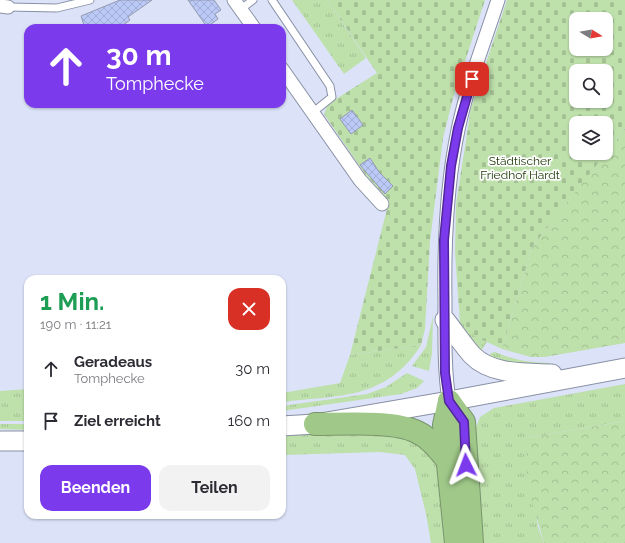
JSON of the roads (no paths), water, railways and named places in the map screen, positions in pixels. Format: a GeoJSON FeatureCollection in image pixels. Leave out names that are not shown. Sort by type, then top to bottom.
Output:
{"type":"FeatureCollection","features":[{"type":"Feature","properties":{"kind":"highway"},"geometry":{"type":"LineString","coordinates":[[449,401],[444,425],[456,543]]}},
{"type":"Feature","properties":{"kind":"highway"},"geometry":{"type":"LineString","coordinates":[[449,401],[464,422],[472,543]]}},
{"type":"Feature","properties":{"kind":"highway"},"geometry":{"type":"LineString","coordinates":[[315,424],[392,426],[416,431],[438,448],[448,461]]}},
{"type":"Feature","properties":{"kind":"main road"},"geometry":{"type":"LineString","coordinates":[[445,320],[472,355],[491,367],[517,372],[581,376]]}},
{"type":"Feature","properties":{"kind":"main road"},"geometry":{"type":"LineString","coordinates":[[286,426],[315,424],[625,368]]}},
{"type":"Feature","properties":{"kind":"main road"},"geometry":{"type":"LineString","coordinates":[[0,441],[24,441]]}},
{"type":"Feature","properties":{"kind":"street"},"geometry":{"type":"LineString","coordinates":[[449,401],[445,373],[444,240],[451,166],[458,128],[498,0]]}},
{"type":"Feature","properties":{"kind":"street"},"geometry":{"type":"LineString","coordinates":[[238,4],[251,24]]}},
{"type":"Feature","properties":{"kind":"street"},"geometry":{"type":"LineString","coordinates":[[286,75],[360,180],[382,204]]}},
{"type":"Feature","properties":{"kind":"lane"},"geometry":{"type":"LineString","coordinates":[[4,7],[57,8],[90,0]]}},
{"type":"Feature","properties":{"kind":"lane"},"geometry":{"type":"LineString","coordinates":[[238,4],[253,0]]}},
{"type":"Feature","properties":{"kind":"lane"},"geometry":{"type":"LineString","coordinates":[[272,0],[330,86],[332,96],[312,113]]}},
{"type":"Feature","properties":{"kind":"park label","name":"Städtischer Friedhof Hardt"},"geometry":{"type":"Point","coordinates":[520,168]}}]}
